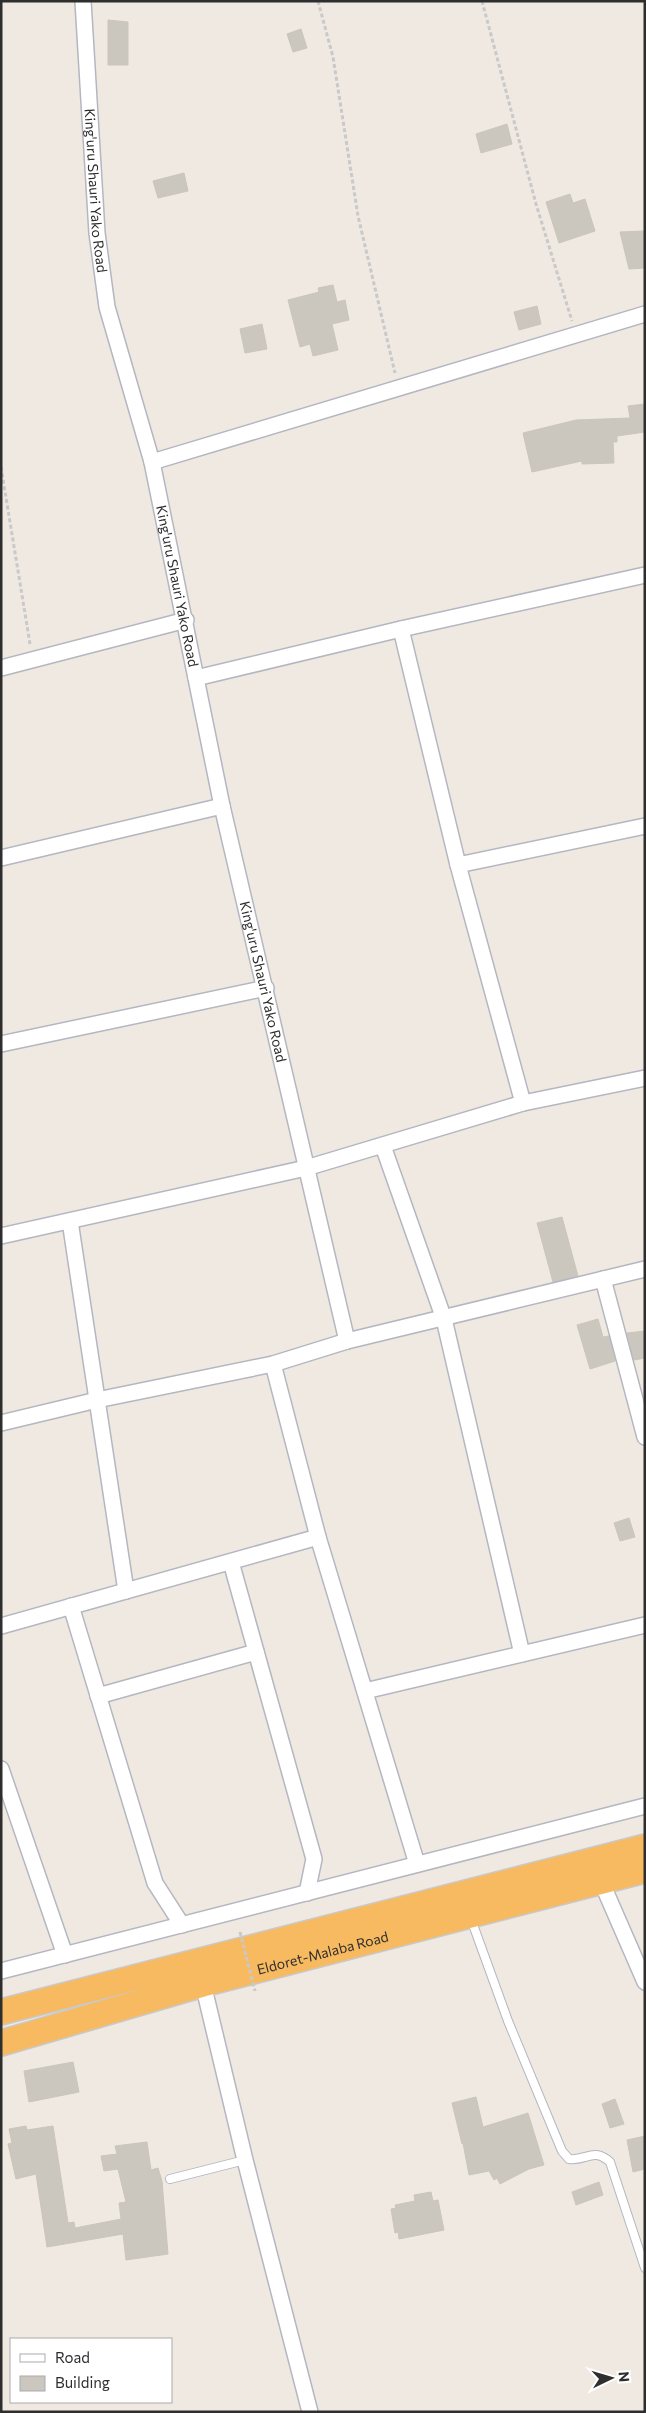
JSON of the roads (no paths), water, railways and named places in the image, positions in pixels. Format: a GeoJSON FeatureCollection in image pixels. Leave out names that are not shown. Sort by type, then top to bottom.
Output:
{"type":"FeatureCollection","features":[{"type":"Feature","properties":{"kind":"highway","name":"Eldoret-Malaba Road"},"geometry":{"type":"LineString","coordinates":[[1,2012],[645,1847]]}},
{"type":"Feature","properties":{"kind":"highway","name":"Eldoret-Malaba Road"},"geometry":{"type":"LineString","coordinates":[[1,2044],[203,1984],[645,1870]]}},
{"type":"Feature","properties":{"kind":"street","name":"King'uru Shauri Yako Road"},"geometry":{"type":"LineString","coordinates":[[83,1],[100,269],[107,306],[152,462],[186,620],[222,806],[347,1341]]}},
{"type":"Feature","properties":{"kind":"street"},"geometry":{"type":"LineString","coordinates":[[152,462],[645,314]]}},
{"type":"Feature","properties":{"kind":"street"},"geometry":{"type":"LineString","coordinates":[[196,678],[401,629],[645,575]]}},
{"type":"Feature","properties":{"kind":"street"},"geometry":{"type":"LineString","coordinates":[[1,668],[186,620]]}},
{"type":"Feature","properties":{"kind":"street"},"geometry":{"type":"LineString","coordinates":[[401,629],[458,865],[523,1103]]}},
{"type":"Feature","properties":{"kind":"street"},"geometry":{"type":"LineString","coordinates":[[1,858],[222,806]]}},
{"type":"Feature","properties":{"kind":"street"},"geometry":{"type":"LineString","coordinates":[[458,865],[644,830]]}},
{"type":"Feature","properties":{"kind":"street"},"geometry":{"type":"LineString","coordinates":[[1,1044],[266,988]]}},
{"type":"Feature","properties":{"kind":"street"},"geometry":{"type":"LineString","coordinates":[[1,1236],[306,1168],[523,1103],[645,1078]]}},
{"type":"Feature","properties":{"kind":"street"},"geometry":{"type":"LineString","coordinates":[[383,1146],[444,1319],[522,1654]]}},
{"type":"Feature","properties":{"kind":"street"},"geometry":{"type":"LineString","coordinates":[[70,1221],[126,1591]]}},
{"type":"Feature","properties":{"kind":"street"},"geometry":{"type":"LineString","coordinates":[[1,1423],[96,1400],[274,1364],[347,1341],[645,1269]]}},
{"type":"Feature","properties":{"kind":"street"},"geometry":{"type":"LineString","coordinates":[[603,1279],[645,1437]]}},
{"type":"Feature","properties":{"kind":"street"},"geometry":{"type":"LineString","coordinates":[[274,1364],[318,1537],[417,1864]]}},
{"type":"Feature","properties":{"kind":"street"},"geometry":{"type":"LineString","coordinates":[[1,1626],[318,1537]]}},
{"type":"Feature","properties":{"kind":"street"},"geometry":{"type":"LineString","coordinates":[[231,1562],[314,1859],[307,1893]]}},
{"type":"Feature","properties":{"kind":"street"},"geometry":{"type":"LineString","coordinates":[[71,1606],[155,1884],[182,1925]]}},
{"type":"Feature","properties":{"kind":"street"},"geometry":{"type":"LineString","coordinates":[[365,1691],[645,1625]]}},
{"type":"Feature","properties":{"kind":"street"},"geometry":{"type":"LineString","coordinates":[[98,1696],[256,1652]]}},
{"type":"Feature","properties":{"kind":"street"},"geometry":{"type":"LineString","coordinates":[[1,1768],[66,1954]]}},
{"type":"Feature","properties":{"kind":"street"},"geometry":{"type":"LineString","coordinates":[[1,1971],[645,1806]]}},
{"type":"Feature","properties":{"kind":"street"},"geometry":{"type":"LineString","coordinates":[[601,1881],[645,1982]]}},
{"type":"Feature","properties":{"kind":"street"},"geometry":{"type":"LineString","coordinates":[[203,1984],[245,2160],[310,2412]]}},
{"type":"Feature","properties":{"kind":"lane"},"geometry":{"type":"LineString","coordinates":[[469,1915],[508,2021],[562,2151],[568,2159],[577,2160],[591,2154],[602,2156],[610,2162],[645,2268]]}},
{"type":"Feature","properties":{"kind":"lane"},"geometry":{"type":"LineString","coordinates":[[170,2179],[245,2160]]}}]}
